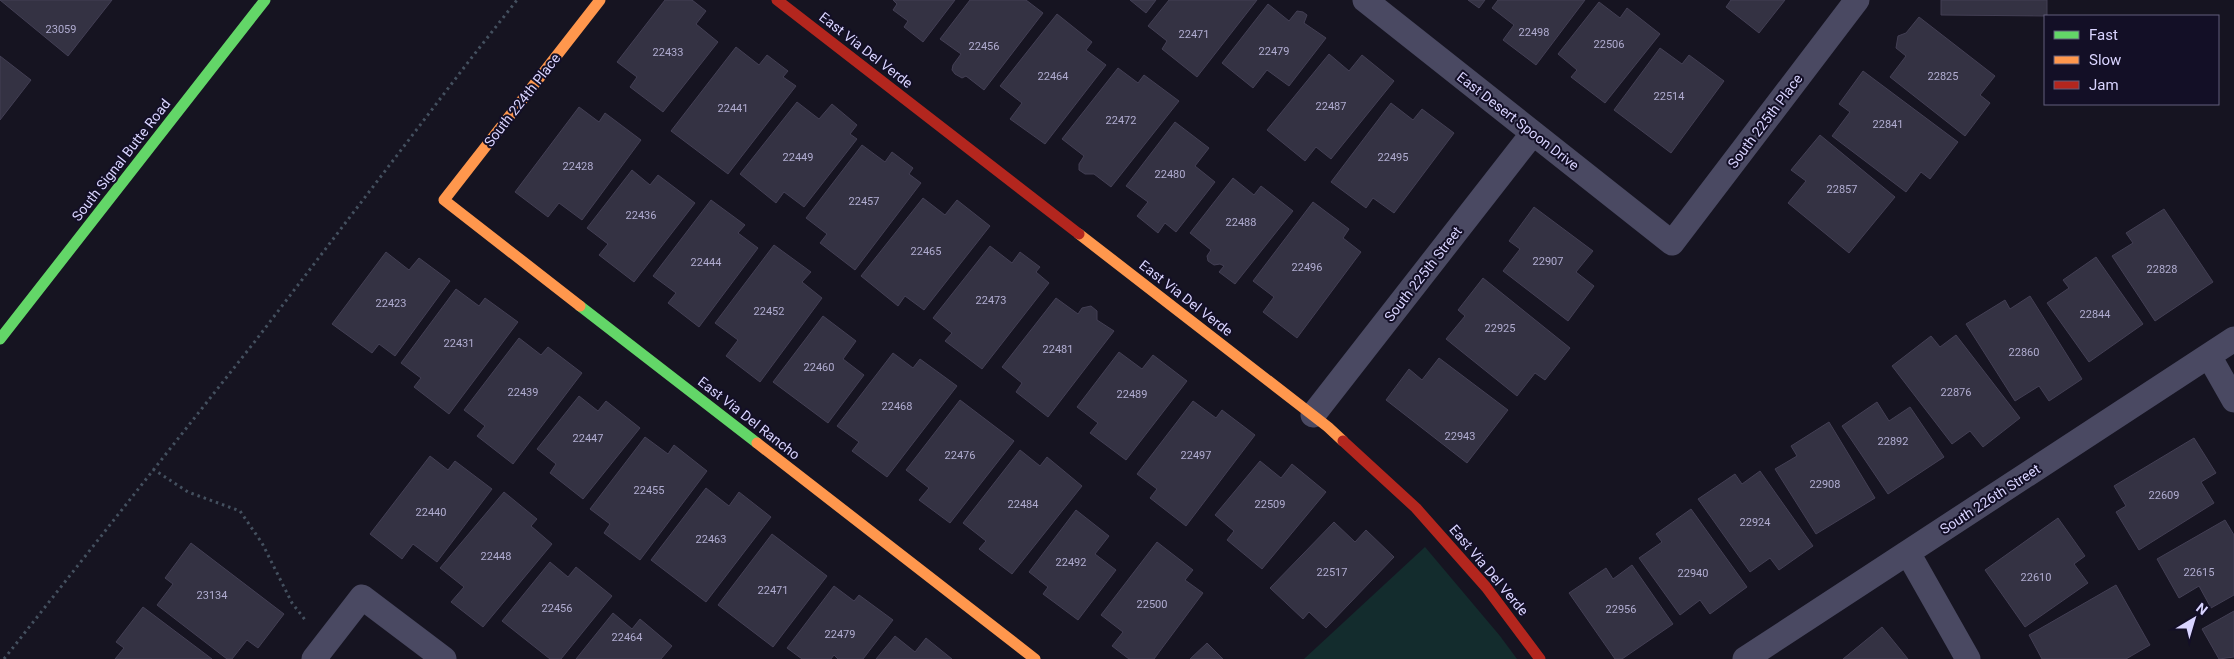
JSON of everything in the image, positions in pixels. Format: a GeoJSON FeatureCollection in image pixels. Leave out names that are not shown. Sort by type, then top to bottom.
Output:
{"type":"FeatureCollection","features":[{"type":"Feature","properties":{"kind":"street","name":"South Signal Butte Road"},"geometry":{"type":"LineString","coordinates":[[0,339],[265,0]]}},
{"type":"Feature","properties":{"kind":"street","name":"South 224th Place"},"geometry":{"type":"LineString","coordinates":[[444,200],[600,0]]}},
{"type":"Feature","properties":{"kind":"street","name":"East Via Del Verde"},"geometry":{"type":"LineString","coordinates":[[777,0],[1313,415],[1416,508],[1486,587],[1540,659]]}},
{"type":"Feature","properties":{"kind":"street","name":"East Desert Spoon Drive"},"geometry":{"type":"LineString","coordinates":[[1365,0],[1672,242]]}},
{"type":"Feature","properties":{"kind":"street","name":"South 225th Place"},"geometry":{"type":"LineString","coordinates":[[1672,242],[1857,0]]}},
{"type":"Feature","properties":{"kind":"street","name":"South 225th Street"},"geometry":{"type":"LineString","coordinates":[[1313,415],[1533,133]]}},
{"type":"Feature","properties":{"kind":"street","name":"East Via Del Rancho"},"geometry":{"type":"LineString","coordinates":[[444,200],[1035,659]]}},
{"type":"Feature","properties":{"kind":"street","name":"South 226th Street"},"geometry":{"type":"LineString","coordinates":[[1746,659],[2234,339]]}},
{"type":"Feature","properties":{"kind":"street"},"geometry":{"type":"LineString","coordinates":[[2208,356],[2234,400]]}},
{"type":"Feature","properties":{"kind":"street"},"geometry":{"type":"LineString","coordinates":[[1908,553],[1968,659]]}},
{"type":"Feature","properties":{"kind":"street"},"geometry":{"type":"LineString","coordinates":[[320,652],[362,597],[444,659]]}},
{"type":"Feature","properties":{"kind":"path"},"geometry":{"type":"LineString","coordinates":[[4,659],[152,469],[256,340],[468,60],[517,0]]}},
{"type":"Feature","properties":{"kind":"path"},"geometry":{"type":"LineString","coordinates":[[152,469],[188,492],[240,512],[262,543],[292,603],[320,652]]}},
{"type":"Feature","properties":{"kind":"green space"},"geometry":{"type":"Polygon","coordinates":[[[1425,547],[1517,659],[1304,659],[1425,547]]]}},
{"type":"Feature","properties":{"kind":"building"},"geometry":{"type":"Polygon","coordinates":[[[0,0],[112,0],[68,56],[0,0]]]}},
{"type":"Feature","properties":{"kind":"building"},"geometry":{"type":"Polygon","coordinates":[[[665,0],[692,0],[706,11],[696,24],[718,42],[663,112],[630,87],[637,77],[617,62],[665,0]]]}},
{"type":"Feature","properties":{"kind":"building"},"geometry":{"type":"Polygon","coordinates":[[[893,0],[955,0],[923,42],[904,27],[908,21],[893,10],[897,4],[893,0]]]}},
{"type":"Feature","properties":{"kind":"building"},"geometry":{"type":"Polygon","coordinates":[[[970,0],[1026,0],[1043,13],[984,90],[966,76],[962,78],[955,74],[952,70],[953,65],[961,54],[940,39],[970,0]]]}},
{"type":"Feature","properties":{"kind":"building"},"geometry":{"type":"Polygon","coordinates":[[[1130,0],[1156,0],[1146,13],[1130,0]]]}},
{"type":"Feature","properties":{"kind":"building"},"geometry":{"type":"Polygon","coordinates":[[[1169,0],[1257,0],[1197,77],[1162,49],[1167,41],[1148,26],[1169,0]]]}},
{"type":"Feature","properties":{"kind":"building"},"geometry":{"type":"Polygon","coordinates":[[[1468,0],[1485,0],[1479,8],[1468,0]]]}},
{"type":"Feature","properties":{"kind":"building"},"geometry":{"type":"Polygon","coordinates":[[[1498,0],[1585,0],[1536,65],[1503,40],[1514,25],[1492,8],[1498,0]]]}},
{"type":"Feature","properties":{"kind":"building"},"geometry":{"type":"Polygon","coordinates":[[[1731,0],[1785,0],[1759,33],[1726,7],[1731,0]]]}},
{"type":"Feature","properties":{"kind":"building"},"geometry":{"type":"Polygon","coordinates":[[[1941,0],[2047,0],[2047,15],[2044,16],[1941,15],[1941,0]]]}},
{"type":"Feature","properties":{"kind":"building"},"geometry":{"type":"Polygon","coordinates":[[[1599,2],[1620,18],[1627,8],[1660,34],[1605,103],[1571,77],[1577,70],[1558,54],[1599,2]]]}},
{"type":"Feature","properties":{"kind":"building"},"geometry":{"type":"Polygon","coordinates":[[[1268,4],[1289,21],[1297,11],[1303,12],[1307,15],[1304,23],[1326,38],[1289,86],[1267,70],[1253,88],[1222,63],[1268,4]]]}},
{"type":"Feature","properties":{"kind":"building"},"geometry":{"type":"Polygon","coordinates":[[[1057,14],[1092,42],[1086,50],[1106,65],[1045,144],[1010,119],[1022,103],[1000,86],[1057,14]]]}},
{"type":"Feature","properties":{"kind":"building"},"geometry":{"type":"Polygon","coordinates":[[[1919,17],[1995,76],[1980,95],[1990,103],[1965,136],[1890,77],[1906,56],[1896,48],[1898,36],[1906,33],[1919,17]]]}},
{"type":"Feature","properties":{"kind":"building"},"geometry":{"type":"Polygon","coordinates":[[[736,47],[759,65],[767,55],[788,71],[783,77],[796,86],[728,174],[671,131],[736,47]]]}},
{"type":"Feature","properties":{"kind":"building"},"geometry":{"type":"Polygon","coordinates":[[[1660,48],[1682,64],[1689,55],[1724,81],[1671,153],[1614,110],[1660,48]]]}},
{"type":"Feature","properties":{"kind":"building"},"geometry":{"type":"Polygon","coordinates":[[[1329,54],[1349,71],[1362,55],[1394,81],[1331,159],[1316,147],[1305,161],[1267,130],[1329,54]]]}},
{"type":"Feature","properties":{"kind":"building"},"geometry":{"type":"Polygon","coordinates":[[[0,56],[31,80],[0,120],[0,56]]]}},
{"type":"Feature","properties":{"kind":"building"},"geometry":{"type":"Polygon","coordinates":[[[1118,68],[1138,83],[1144,75],[1179,101],[1111,187],[1094,174],[1085,174],[1079,170],[1079,164],[1084,156],[1062,139],[1118,68]]]}},
{"type":"Feature","properties":{"kind":"building"},"geometry":{"type":"Polygon","coordinates":[[[1863,71],[1958,142],[1930,179],[1921,172],[1906,192],[1832,136],[1850,112],[1839,104],[1863,71]]]}},
{"type":"Feature","properties":{"kind":"building"},"geometry":{"type":"Polygon","coordinates":[[[797,102],[819,119],[832,104],[857,125],[850,134],[857,139],[804,207],[784,192],[776,203],[740,174],[797,102]]]}},
{"type":"Feature","properties":{"kind":"building"},"geometry":{"type":"Polygon","coordinates":[[[1391,103],[1413,120],[1422,109],[1454,133],[1394,213],[1373,198],[1366,208],[1331,182],[1391,103]]]}},
{"type":"Feature","properties":{"kind":"building"},"geometry":{"type":"Polygon","coordinates":[[[579,107],[599,122],[605,113],[641,140],[582,220],[559,203],[548,217],[515,192],[579,107]]]}},
{"type":"Feature","properties":{"kind":"building"},"geometry":{"type":"Polygon","coordinates":[[[1175,122],[1209,148],[1195,166],[1215,182],[1176,232],[1165,223],[1158,233],[1137,216],[1148,202],[1126,186],[1175,122]]]}},
{"type":"Feature","properties":{"kind":"building"},"geometry":{"type":"Polygon","coordinates":[[[1820,135],[1895,197],[1849,253],[1788,203],[1806,181],[1791,170],[1820,135]]]}},
{"type":"Feature","properties":{"kind":"building"},"geometry":{"type":"Polygon","coordinates":[[[862,145],[885,162],[892,152],[913,168],[909,174],[921,183],[855,270],[820,243],[827,234],[806,218],[862,145]]]}},
{"type":"Feature","properties":{"kind":"building"},"geometry":{"type":"Polygon","coordinates":[[[632,170],[650,185],[658,175],[695,203],[634,282],[599,255],[608,244],[587,228],[632,170]]]}},
{"type":"Feature","properties":{"kind":"building"},"geometry":{"type":"Polygon","coordinates":[[[1233,178],[1254,195],[1261,186],[1293,211],[1235,284],[1219,272],[1224,266],[1220,264],[1214,265],[1208,261],[1207,256],[1211,250],[1190,233],[1233,178]]]}},
{"type":"Feature","properties":{"kind":"building"},"geometry":{"type":"Polygon","coordinates":[[[923,198],[945,215],[957,200],[990,226],[924,310],[905,296],[898,306],[861,276],[923,198]]]}},
{"type":"Feature","properties":{"kind":"building"},"geometry":{"type":"Polygon","coordinates":[[[711,200],[745,225],[738,233],[758,248],[699,327],[668,303],[676,293],[653,276],[711,200]]]}},
{"type":"Feature","properties":{"kind":"building"},"geometry":{"type":"Polygon","coordinates":[[[1313,202],[1349,229],[1343,238],[1361,252],[1297,338],[1263,312],[1274,297],[1253,281],[1313,202]]]}},
{"type":"Feature","properties":{"kind":"building"},"geometry":{"type":"Polygon","coordinates":[[[1534,207],[1593,251],[1576,272],[1594,286],[1568,321],[1503,271],[1520,249],[1509,241],[1534,207]]]}},
{"type":"Feature","properties":{"kind":"building"},"geometry":{"type":"Polygon","coordinates":[[[2164,209],[2213,282],[2155,321],[2112,256],[2133,243],[2126,233],[2164,209]]]}},
{"type":"Feature","properties":{"kind":"building"},"geometry":{"type":"Polygon","coordinates":[[[774,245],[811,272],[802,282],[822,298],[760,382],[726,356],[738,340],[715,323],[774,245]]]}},
{"type":"Feature","properties":{"kind":"building"},"geometry":{"type":"Polygon","coordinates":[[[990,246],[1012,263],[1020,252],[1040,267],[1036,272],[1049,283],[982,369],[945,341],[952,333],[933,318],[990,246]]]}},
{"type":"Feature","properties":{"kind":"building"},"geometry":{"type":"Polygon","coordinates":[[[386,252],[409,270],[419,258],[450,281],[395,356],[379,344],[372,353],[332,324],[386,252]]]}},
{"type":"Feature","properties":{"kind":"building"},"geometry":{"type":"Polygon","coordinates":[[[2096,257],[2143,324],[2089,362],[2047,303],[2069,288],[2063,280],[2096,257]]]}},
{"type":"Feature","properties":{"kind":"building"},"geometry":{"type":"Polygon","coordinates":[[[1483,278],[1570,348],[1545,380],[1535,373],[1517,396],[1446,339],[1465,316],[1458,310],[1483,278]]]}},
{"type":"Feature","properties":{"kind":"building"},"geometry":{"type":"Polygon","coordinates":[[[456,289],[479,306],[485,298],[518,322],[449,414],[414,387],[421,378],[401,363],[456,289]]]}},
{"type":"Feature","properties":{"kind":"building"},"geometry":{"type":"Polygon","coordinates":[[[2030,296],[2082,379],[2049,401],[2039,386],[2015,401],[1966,324],[2005,300],[2010,309],[2030,296]]]}},
{"type":"Feature","properties":{"kind":"building"},"geometry":{"type":"Polygon","coordinates":[[[1056,298],[1078,314],[1082,308],[1091,306],[1097,311],[1097,320],[1114,331],[1048,417],[1016,392],[1022,383],[1002,367],[1056,298]]]}},
{"type":"Feature","properties":{"kind":"building"},"geometry":{"type":"Polygon","coordinates":[[[823,316],[856,341],[843,359],[864,375],[828,423],[773,382],[823,316]]]}},
{"type":"Feature","properties":{"kind":"building"},"geometry":{"type":"Polygon","coordinates":[[[1956,335],[2020,418],[1983,447],[1970,431],[1952,444],[1892,366],[1931,336],[1940,347],[1956,335]]]}},
{"type":"Feature","properties":{"kind":"building"},"geometry":{"type":"Polygon","coordinates":[[[519,338],[541,355],[548,347],[582,373],[513,464],[477,436],[485,426],[464,410],[519,338]]]}},
{"type":"Feature","properties":{"kind":"building"},"geometry":{"type":"Polygon","coordinates":[[[1119,352],[1142,369],[1153,355],[1187,381],[1126,460],[1090,433],[1098,423],[1077,407],[1119,352]]]}},
{"type":"Feature","properties":{"kind":"building"},"geometry":{"type":"Polygon","coordinates":[[[893,353],[913,368],[920,359],[957,386],[887,477],[852,451],[859,442],[837,426],[893,353]]]}},
{"type":"Feature","properties":{"kind":"building"},"geometry":{"type":"Polygon","coordinates":[[[1439,358],[1508,410],[1467,463],[1386,400],[1409,369],[1422,380],[1439,358]]]}},
{"type":"Feature","properties":{"kind":"building"},"geometry":{"type":"Polygon","coordinates":[[[579,396],[598,411],[606,401],[640,428],[583,499],[550,473],[556,464],[537,449],[579,396]]]}},
{"type":"Feature","properties":{"kind":"building"},"geometry":{"type":"Polygon","coordinates":[[[960,400],[1014,441],[950,523],[919,500],[929,488],[906,470],[960,400]]]}},
{"type":"Feature","properties":{"kind":"building"},"geometry":{"type":"Polygon","coordinates":[[[1193,401],[1216,418],[1222,410],[1255,435],[1186,526],[1150,498],[1157,489],[1137,474],[1193,401]]]}},
{"type":"Feature","properties":{"kind":"building"},"geometry":{"type":"Polygon","coordinates":[[[1877,402],[1889,421],[1910,407],[1944,457],[1888,494],[1842,426],[1877,402]]]}},
{"type":"Feature","properties":{"kind":"building"},"geometry":{"type":"Polygon","coordinates":[[[1829,422],[1875,498],[1816,534],[1775,469],[1797,456],[1791,446],[1829,422]]]}},
{"type":"Feature","properties":{"kind":"building"},"geometry":{"type":"Polygon","coordinates":[[[645,437],[668,454],[674,445],[707,471],[640,560],[604,533],[610,524],[590,509],[645,437]]]}},
{"type":"Feature","properties":{"kind":"building"},"geometry":{"type":"Polygon","coordinates":[[[2194,438],[2216,473],[2201,482],[2214,503],[2139,550],[2116,512],[2126,506],[2114,486],[2194,438]]]}},
{"type":"Feature","properties":{"kind":"building"},"geometry":{"type":"Polygon","coordinates":[[[1020,450],[1040,466],[1047,457],[1082,486],[1012,574],[979,549],[986,541],[963,523],[1020,450]]]}},
{"type":"Feature","properties":{"kind":"building"},"geometry":{"type":"Polygon","coordinates":[[[430,456],[448,470],[455,461],[492,489],[437,562],[413,544],[402,559],[370,534],[430,456]]]}},
{"type":"Feature","properties":{"kind":"building"},"geometry":{"type":"Polygon","coordinates":[[[1260,461],[1281,478],[1292,464],[1326,492],[1262,569],[1227,540],[1234,531],[1215,515],[1260,461]]]}},
{"type":"Feature","properties":{"kind":"building"},"geometry":{"type":"Polygon","coordinates":[[[1760,471],[1813,546],[1779,570],[1770,558],[1750,572],[1698,499],[1735,474],[1742,484],[1760,471]]]}},
{"type":"Feature","properties":{"kind":"building"},"geometry":{"type":"Polygon","coordinates":[[[706,488],[729,506],[739,492],[771,517],[706,602],[651,560],[706,488]]]}},
{"type":"Feature","properties":{"kind":"building"},"geometry":{"type":"Polygon","coordinates":[[[504,492],[537,519],[531,526],[552,544],[483,627],[451,602],[464,587],[440,568],[504,492]]]}},
{"type":"Feature","properties":{"kind":"building"},"geometry":{"type":"Polygon","coordinates":[[[1691,509],[1747,587],[1710,614],[1700,600],[1680,615],[1639,558],[1662,542],[1656,534],[1691,509]]]}},
{"type":"Feature","properties":{"kind":"building"},"geometry":{"type":"Polygon","coordinates":[[[1076,510],[1109,536],[1095,554],[1116,570],[1078,620],[1043,594],[1048,587],[1029,572],[1076,510]]]}},
{"type":"Feature","properties":{"kind":"building"},"geometry":{"type":"Polygon","coordinates":[[[2058,518],[2085,556],[2074,564],[2088,583],[2025,627],[1985,570],[2058,518]]]}},
{"type":"Feature","properties":{"kind":"building"},"geometry":{"type":"Polygon","coordinates":[[[2225,520],[2234,535],[2234,595],[2211,608],[2199,586],[2179,598],[2157,559],[2225,520]]]}},
{"type":"Feature","properties":{"kind":"building"},"geometry":{"type":"Polygon","coordinates":[[[1334,522],[1355,542],[1366,530],[1394,557],[1326,628],[1309,612],[1303,619],[1270,588],[1334,522]]]}},
{"type":"Feature","properties":{"kind":"building"},"geometry":{"type":"Polygon","coordinates":[[[772,534],[827,576],[773,647],[718,605],[772,534]]]}},
{"type":"Feature","properties":{"kind":"building"},"geometry":{"type":"Polygon","coordinates":[[[1157,542],[1193,570],[1185,580],[1203,593],[1154,659],[1129,659],[1112,646],[1123,632],[1101,615],[1157,542]]]}},
{"type":"Feature","properties":{"kind":"building"},"geometry":{"type":"Polygon","coordinates":[[[191,543],[284,614],[258,648],[247,640],[232,659],[227,659],[157,605],[173,584],[165,578],[191,543]]]}},
{"type":"Feature","properties":{"kind":"building"},"geometry":{"type":"Polygon","coordinates":[[[550,562],[568,577],[576,567],[612,596],[561,659],[550,659],[502,621],[550,562]]]}},
{"type":"Feature","properties":{"kind":"building"},"geometry":{"type":"Polygon","coordinates":[[[1632,565],[1673,624],[1622,659],[1615,659],[1569,593],[1606,568],[1613,579],[1632,565]]]}},
{"type":"Feature","properties":{"kind":"building"},"geometry":{"type":"Polygon","coordinates":[[[2116,585],[2150,645],[2126,659],[2042,659],[2029,635],[2116,585]]]}},
{"type":"Feature","properties":{"kind":"building"},"geometry":{"type":"Polygon","coordinates":[[[834,586],[854,601],[859,595],[893,620],[863,659],[838,659],[834,655],[831,659],[802,659],[787,648],[834,586]]]}},
{"type":"Feature","properties":{"kind":"building"},"geometry":{"type":"Polygon","coordinates":[[[143,607],[212,659],[115,659],[124,648],[116,642],[143,607]]]}},
{"type":"Feature","properties":{"kind":"building"},"geometry":{"type":"Polygon","coordinates":[[[2234,611],[2234,657],[2219,659],[2202,629],[2234,611]]]}},
{"type":"Feature","properties":{"kind":"building"},"geometry":{"type":"Polygon","coordinates":[[[613,613],[632,629],[640,619],[672,646],[661,659],[576,659],[613,613]]]}},
{"type":"Feature","properties":{"kind":"building"},"geometry":{"type":"Polygon","coordinates":[[[1882,627],[1908,659],[1843,659],[1882,627]]]}},
{"type":"Feature","properties":{"kind":"building"},"geometry":{"type":"Polygon","coordinates":[[[895,636],[915,652],[926,638],[952,659],[876,659],[895,636]]]}},
{"type":"Feature","properties":{"kind":"building"},"geometry":{"type":"Polygon","coordinates":[[[1207,643],[1223,659],[1190,659],[1207,643]]]}},
{"type":"Feature","properties":{"kind":"traffic: fast"},"geometry":{"type":"LineString","coordinates":[[0,339],[265,0]]}},
{"type":"Feature","properties":{"kind":"traffic: fast"},"geometry":{"type":"LineString","coordinates":[[580,306],[757,443]]}},
{"type":"Feature","properties":{"kind":"traffic: slow"},"geometry":{"type":"LineString","coordinates":[[580,306],[444,200],[600,0]]}},
{"type":"Feature","properties":{"kind":"traffic: slow"},"geometry":{"type":"LineString","coordinates":[[1079,234],[1328,427],[1343,441]]}},
{"type":"Feature","properties":{"kind":"traffic: slow"},"geometry":{"type":"LineString","coordinates":[[757,443],[1035,659]]}},
{"type":"Feature","properties":{"kind":"traffic: jam"},"geometry":{"type":"LineString","coordinates":[[777,0],[1079,234]]}},
{"type":"Feature","properties":{"kind":"traffic: jam"},"geometry":{"type":"LineString","coordinates":[[1343,441],[1416,508],[1486,587],[1540,659]]}}]}
